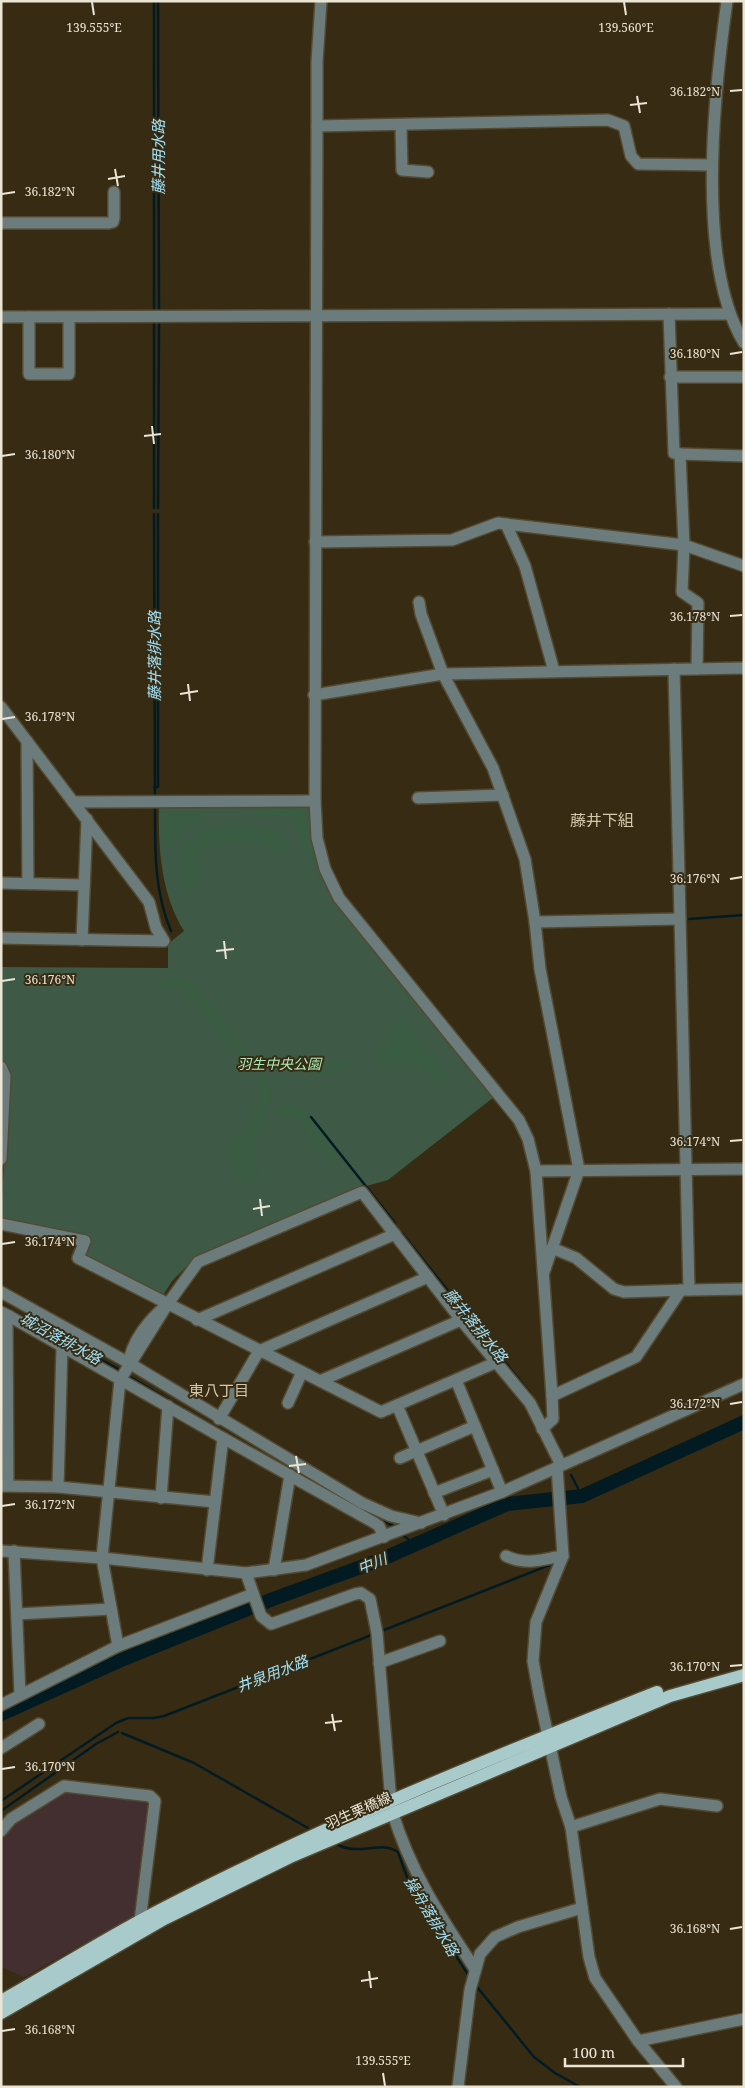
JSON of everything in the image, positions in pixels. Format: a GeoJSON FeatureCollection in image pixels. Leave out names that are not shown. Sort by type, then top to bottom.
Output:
{"type":"FeatureCollection","features":[{"type":"Feature","properties":{"kind":"main road","name":"羽生栗橋線"},"geometry":{"type":"LineString","coordinates":[[2,2007],[164,1919],[392,1807],[549,1741],[670,1687],[744,1667]]}},
{"type":"Feature","properties":{"kind":"main road","name":"羽生栗橋線"},"geometry":{"type":"LineString","coordinates":[[549,1741],[670,1696],[744,1675]]}},
{"type":"Feature","properties":{"kind":"main road","name":"羽生栗橋線"},"geometry":{"type":"LineString","coordinates":[[2,2007],[140,1921],[320,1832],[392,1807]]}},
{"type":"Feature","properties":{"kind":"street"},"geometry":{"type":"LineString","coordinates":[[321,1],[317,62],[315,317],[314,695],[317,838],[325,870],[340,898],[519,1120],[528,1139],[536,1171],[542,1277],[552,1396],[553,1419],[542,1428]]}},
{"type":"Feature","properties":{"kind":"street"},"geometry":{"type":"LineString","coordinates":[[728,1],[714,127],[712,165],[716,250],[721,283],[730,314],[739,329],[744,343]]}},
{"type":"Feature","properties":{"kind":"street"},"geometry":{"type":"LineString","coordinates":[[317,126],[608,120],[624,126],[631,156],[638,164],[712,165]]}},
{"type":"Feature","properties":{"kind":"street"},"geometry":{"type":"LineString","coordinates":[[401,125],[402,170],[428,172]]}},
{"type":"Feature","properties":{"kind":"street"},"geometry":{"type":"LineString","coordinates":[[1,223],[113,222],[114,192]]}},
{"type":"Feature","properties":{"kind":"street"},"geometry":{"type":"LineString","coordinates":[[669,314],[674,453],[744,456]]}},
{"type":"Feature","properties":{"kind":"street"},"geometry":{"type":"LineString","coordinates":[[1,317],[730,314]]}},
{"type":"Feature","properties":{"kind":"street"},"geometry":{"type":"LineString","coordinates":[[29,317],[29,374],[68,374],[69,318]]}},
{"type":"Feature","properties":{"kind":"street"},"geometry":{"type":"LineString","coordinates":[[670,378],[744,377]]}},
{"type":"Feature","properties":{"kind":"street"},"geometry":{"type":"LineString","coordinates":[[680,454],[684,545],[682,592],[698,604],[697,669]]}},
{"type":"Feature","properties":{"kind":"street"},"geometry":{"type":"LineString","coordinates":[[315,542],[452,540],[498,523],[684,545],[744,566]]}},
{"type":"Feature","properties":{"kind":"street"},"geometry":{"type":"LineString","coordinates":[[506,524],[525,566],[554,671]]}},
{"type":"Feature","properties":{"kind":"street"},"geometry":{"type":"LineString","coordinates":[[419,602],[421,614],[444,674],[493,768],[525,859],[540,969],[579,1170],[542,1277]]}},
{"type":"Feature","properties":{"kind":"street"},"geometry":{"type":"LineString","coordinates":[[314,695],[444,674],[744,668]]}},
{"type":"Feature","properties":{"kind":"street"},"geometry":{"type":"LineString","coordinates":[[552,1396],[636,1357],[685,1290],[686,1169],[674,669]]}},
{"type":"Feature","properties":{"kind":"street"},"geometry":{"type":"LineString","coordinates":[[1,707],[150,902],[156,928],[164,941],[1,938]]}},
{"type":"Feature","properties":{"kind":"street"},"geometry":{"type":"LineString","coordinates":[[27,741],[28,883]]}},
{"type":"Feature","properties":{"kind":"street"},"geometry":{"type":"LineString","coordinates":[[418,798],[503,795]]}},
{"type":"Feature","properties":{"kind":"street"},"geometry":{"type":"LineString","coordinates":[[74,802],[315,801]]}},
{"type":"Feature","properties":{"kind":"street"},"geometry":{"type":"LineString","coordinates":[[82,940],[86,819]]}},
{"type":"Feature","properties":{"kind":"street"},"geometry":{"type":"LineString","coordinates":[[1,883],[84,885]]}},
{"type":"Feature","properties":{"kind":"street"},"geometry":{"type":"LineString","coordinates":[[535,922],[679,919]]}},
{"type":"Feature","properties":{"kind":"street"},"geometry":{"type":"LineString","coordinates":[[1,1067],[5,1076],[1,1158]]}},
{"type":"Feature","properties":{"kind":"street"},"geometry":{"type":"LineString","coordinates":[[536,1171],[744,1168]]}},
{"type":"Feature","properties":{"kind":"street"},"geometry":{"type":"LineString","coordinates":[[118,1646],[102,1558],[120,1380],[129,1364],[130,1352],[156,1313],[167,1305],[198,1262],[362,1192],[461,1320],[530,1403],[559,1466],[563,1556],[536,1622],[533,1661],[561,1798],[571,1827],[589,1957],[595,1978],[638,2040],[676,2087]]}},
{"type":"Feature","properties":{"kind":"street"},"geometry":{"type":"LineString","coordinates":[[1,1224],[85,1241],[78,1258],[167,1305],[381,1412],[497,1362]]}},
{"type":"Feature","properties":{"kind":"street"},"geometry":{"type":"LineString","coordinates":[[197,1320],[395,1234]]}},
{"type":"Feature","properties":{"kind":"street"},"geometry":{"type":"LineString","coordinates":[[552,1248],[576,1258],[614,1289],[624,1292],[744,1289]]}},
{"type":"Feature","properties":{"kind":"street"},"geometry":{"type":"LineString","coordinates":[[207,1570],[224,1422],[258,1351],[428,1277]]}},
{"type":"Feature","properties":{"kind":"street"},"geometry":{"type":"LineString","coordinates":[[1,1292],[129,1364],[362,1502],[391,1516],[422,1523]]}},
{"type":"Feature","properties":{"kind":"street"},"geometry":{"type":"LineString","coordinates":[[5,1314],[373,1522],[379,1526],[384,1537]]}},
{"type":"Feature","properties":{"kind":"street"},"geometry":{"type":"LineString","coordinates":[[5,1314],[7,1322],[5,1485],[58,1487],[215,1502]]}},
{"type":"Feature","properties":{"kind":"street"},"geometry":{"type":"LineString","coordinates":[[320,1381],[461,1320]]}},
{"type":"Feature","properties":{"kind":"street"},"geometry":{"type":"LineString","coordinates":[[58,1487],[62,1347]]}},
{"type":"Feature","properties":{"kind":"street"},"geometry":{"type":"LineString","coordinates":[[288,1403],[302,1372]]}},
{"type":"Feature","properties":{"kind":"street"},"geometry":{"type":"LineString","coordinates":[[456,1380],[502,1492]]}},
{"type":"Feature","properties":{"kind":"street"},"geometry":{"type":"LineString","coordinates":[[1,1552],[14,1551],[102,1558],[246,1573],[306,1565],[502,1492],[744,1384]]}},
{"type":"Feature","properties":{"kind":"street"},"geometry":{"type":"LineString","coordinates":[[397,1405],[444,1515]]}},
{"type":"Feature","properties":{"kind":"street"},"geometry":{"type":"LineString","coordinates":[[161,1498],[168,1406]]}},
{"type":"Feature","properties":{"kind":"street"},"geometry":{"type":"LineString","coordinates":[[400,1458],[475,1426]]}},
{"type":"Feature","properties":{"kind":"street"},"geometry":{"type":"LineString","coordinates":[[434,1493],[493,1470]]}},
{"type":"Feature","properties":{"kind":"street"},"geometry":{"type":"LineString","coordinates":[[274,1570],[290,1476]]}},
{"type":"Feature","properties":{"kind":"street"},"geometry":{"type":"LineString","coordinates":[[14,1551],[20,1695]]}},
{"type":"Feature","properties":{"kind":"street"},"geometry":{"type":"LineString","coordinates":[[506,1556],[518,1562],[527,1562],[563,1556]]}},
{"type":"Feature","properties":{"kind":"street"},"geometry":{"type":"LineString","coordinates":[[246,1573],[261,1616],[266,1622],[275,1624],[355,1594],[367,1595],[373,1604],[392,1807],[403,1846],[426,1893],[475,1969]]}},
{"type":"Feature","properties":{"kind":"street"},"geometry":{"type":"LineString","coordinates":[[1,1706],[118,1646],[254,1597]]}},
{"type":"Feature","properties":{"kind":"street"},"geometry":{"type":"LineString","coordinates":[[17,1614],[111,1609]]}},
{"type":"Feature","properties":{"kind":"street"},"geometry":{"type":"LineString","coordinates":[[379,1663],[440,1641]]}},
{"type":"Feature","properties":{"kind":"street"},"geometry":{"type":"LineString","coordinates":[[1,1748],[40,1724]]}},
{"type":"Feature","properties":{"kind":"street"},"geometry":{"type":"LineString","coordinates":[[1,1831],[10,1819],[64,1786],[150,1796],[155,1801],[140,1921]]}},
{"type":"Feature","properties":{"kind":"street"},"geometry":{"type":"LineString","coordinates":[[571,1827],[660,1799],[716,1806]]}},
{"type":"Feature","properties":{"kind":"street"},"geometry":{"type":"LineString","coordinates":[[458,2087],[470,1990],[480,1954],[495,1937],[518,1927],[582,1908]]}},
{"type":"Feature","properties":{"kind":"street"},"geometry":{"type":"LineString","coordinates":[[638,2040],[744,2019]]}},
{"type":"Feature","properties":{"kind":"shaded area"},"geometry":{"type":"Polygon","coordinates":[[[66,1789],[150,1800],[137,1914],[24,1977],[1,1967],[1,1839],[14,1821],[66,1789]]]}},
{"type":"Feature","properties":{"kind":"green space","name":"羽生中央公園"},"geometry":{"type":"Polygon","coordinates":[[[159,805],[309,805],[312,838],[319,870],[336,901],[494,1097],[388,1180],[359,1188],[195,1258],[172,1281],[162,1297],[82,1256],[90,1238],[1,1220],[8,1076],[1,1058],[1,967],[168,968],[168,944],[184,931],[170,902],[162,870],[159,838],[159,805]]]}},
{"type":"Feature","properties":{"kind":"green space"},"geometry":{"type":"Polygon","coordinates":[[[253,808],[298,809],[308,826],[314,861],[310,863],[295,824],[283,816],[254,815],[253,808]]]}},
{"type":"Feature","properties":{"kind":"green space"},"geometry":{"type":"Polygon","coordinates":[[[168,812],[207,812],[207,816],[178,832],[169,843],[165,843],[162,836],[162,827],[168,812]]]}},
{"type":"Feature","properties":{"kind":"green space"},"geometry":{"type":"Polygon","coordinates":[[[247,824],[267,828],[279,833],[287,842],[289,849],[280,853],[265,845],[249,842],[227,843],[207,848],[200,853],[197,859],[198,866],[203,871],[203,875],[193,888],[183,892],[179,857],[183,846],[207,829],[221,825],[247,824]]]}},
{"type":"Feature","properties":{"kind":"green space"},"geometry":{"type":"Polygon","coordinates":[[[180,978],[187,980],[200,991],[218,1012],[246,1050],[254,1067],[251,1068],[244,1061],[181,990],[169,987],[156,993],[154,991],[161,980],[180,978]]]}},
{"type":"Feature","properties":{"kind":"green space"},"geometry":{"type":"Polygon","coordinates":[[[398,1018],[402,1018],[446,1074],[445,1082],[436,1080],[415,1065],[377,1062],[374,1058],[376,1052],[389,1040],[398,1018]]]}},
{"type":"Feature","properties":{"kind":"green space"},"geometry":{"type":"Polygon","coordinates":[[[297,1056],[317,1062],[338,1059],[343,1062],[343,1066],[338,1072],[326,1075],[301,1071],[294,1072],[289,1065],[291,1058],[297,1056]]]}},
{"type":"Feature","properties":{"kind":"green space"},"geometry":{"type":"Polygon","coordinates":[[[259,1074],[263,1074],[272,1090],[269,1108],[253,1146],[258,1177],[255,1182],[249,1183],[240,1179],[224,1151],[225,1146],[240,1132],[253,1114],[257,1102],[259,1074]]]}},
{"type":"Feature","properties":{"kind":"green space"},"geometry":{"type":"Polygon","coordinates":[[[295,1105],[315,1123],[330,1141],[340,1164],[337,1165],[332,1162],[323,1150],[315,1154],[312,1153],[301,1121],[277,1113],[275,1110],[279,1106],[295,1105]]]}},
{"type":"Feature","properties":{"kind":"waterway","name":"藤井落排水路"},"geometry":{"type":"LineString","coordinates":[[154,1],[154,312]]}},
{"type":"Feature","properties":{"kind":"waterway","name":"藤井用水路"},"geometry":{"type":"LineString","coordinates":[[158,1],[159,312]]}},
{"type":"Feature","properties":{"kind":"waterway","name":"藤井用水路"},"geometry":{"type":"LineString","coordinates":[[158,508],[159,320]]}},
{"type":"Feature","properties":{"kind":"waterway","name":"藤井落排水路"},"geometry":{"type":"LineString","coordinates":[[154,321],[154,508]]}},
{"type":"Feature","properties":{"kind":"waterway","name":"藤井用水路"},"geometry":{"type":"LineString","coordinates":[[154,514],[155,798]]}},
{"type":"Feature","properties":{"kind":"waterway","name":"藤井用水路"},"geometry":{"type":"LineString","coordinates":[[154,787],[158,787],[158,514]]}},
{"type":"Feature","properties":{"kind":"waterway","name":"藤井落排水路"},"geometry":{"type":"LineString","coordinates":[[155,807],[158,886],[165,916],[171,931]]}},
{"type":"Feature","properties":{"kind":"waterway"},"geometry":{"type":"LineString","coordinates":[[689,919],[744,915]]}},
{"type":"Feature","properties":{"kind":"waterway","name":"藤井落排水路"},"geometry":{"type":"LineString","coordinates":[[311,1117],[395,1223]]}},
{"type":"Feature","properties":{"kind":"waterway","name":"藤井落排水路"},"geometry":{"type":"LineString","coordinates":[[401,1232],[529,1392],[546,1421]]}},
{"type":"Feature","properties":{"kind":"waterway","name":"城沼落排水路"},"geometry":{"type":"LineString","coordinates":[[1,1305],[120,1370]]}},
{"type":"Feature","properties":{"kind":"waterway","name":"城沼落排水路"},"geometry":{"type":"LineString","coordinates":[[127,1375],[184,1409]]}},
{"type":"Feature","properties":{"kind":"waterway","name":"城沼落排水路"},"geometry":{"type":"LineString","coordinates":[[199,1418],[222,1431]]}},
{"type":"Feature","properties":{"kind":"waterway","name":"中川"},"geometry":{"type":"LineString","coordinates":[[1,1714],[121,1660],[273,1599],[380,1560],[507,1504],[582,1496],[744,1422]]}},
{"type":"Feature","properties":{"kind":"waterway","name":"城沼落排水路"},"geometry":{"type":"LineString","coordinates":[[228,1435],[349,1502]]}},
{"type":"Feature","properties":{"kind":"waterway","name":"藤井落排水路"},"geometry":{"type":"LineString","coordinates":[[571,1475],[582,1496]]}},
{"type":"Feature","properties":{"kind":"waterway","name":"城沼落排水路"},"geometry":{"type":"LineString","coordinates":[[361,1508],[393,1526]]}},
{"type":"Feature","properties":{"kind":"waterway","name":"城沼落排水路"},"geometry":{"type":"LineString","coordinates":[[403,1535],[415,1545]]}},
{"type":"Feature","properties":{"kind":"waterway","name":"井泉用水路"},"geometry":{"type":"LineString","coordinates":[[379,1632],[555,1563]]}},
{"type":"Feature","properties":{"kind":"waterway","name":"井泉用水路"},"geometry":{"type":"LineString","coordinates":[[1,1801],[116,1723],[128,1718],[164,1716],[374,1634]]}},
{"type":"Feature","properties":{"kind":"waterway","name":"操舟落排水路"},"geometry":{"type":"LineString","coordinates":[[1,1811],[96,1744],[118,1732]]}},
{"type":"Feature","properties":{"kind":"waterway","name":"操舟落排水路"},"geometry":{"type":"LineString","coordinates":[[122,1733],[194,1763],[308,1828]]}},
{"type":"Feature","properties":{"kind":"waterway","name":"操舟落排水路"},"geometry":{"type":"LineString","coordinates":[[338,1845],[355,1849],[385,1847],[398,1852],[409,1883],[469,1976]]}},
{"type":"Feature","properties":{"kind":"waterway","name":"操舟落排水路"},"geometry":{"type":"LineString","coordinates":[[477,1987],[534,2057],[555,2073],[580,2087]]}},
{"type":"Feature","properties":{"kind":"district","name":"藤井下組"},"geometry":{"type":"Point","coordinates":[602,820]}},
{"type":"Feature","properties":{"kind":"district","name":"東八丁目"},"geometry":{"type":"Point","coordinates":[219,1390]}}]}
